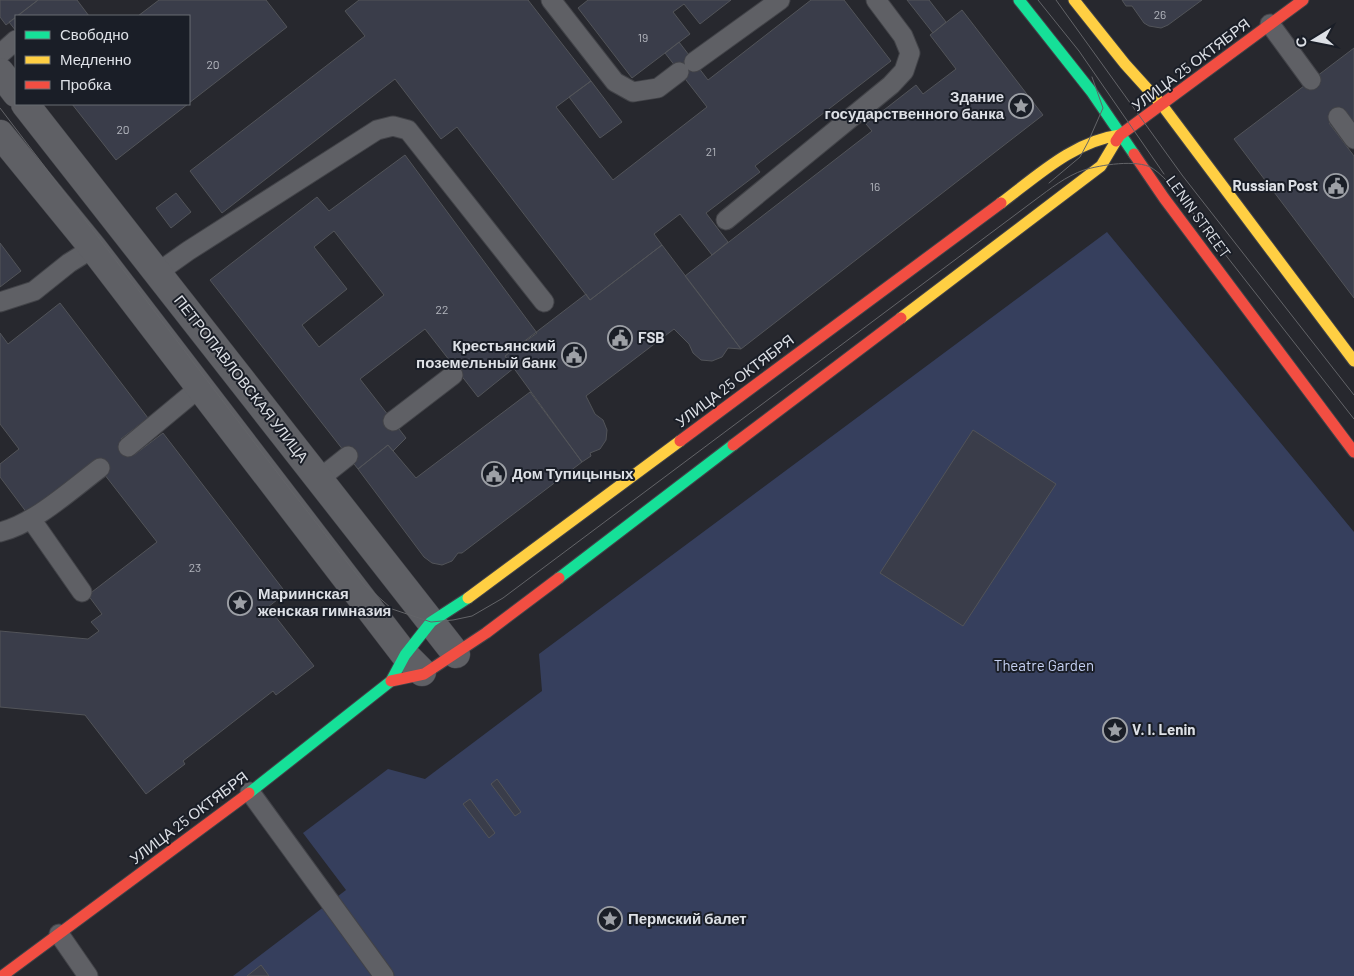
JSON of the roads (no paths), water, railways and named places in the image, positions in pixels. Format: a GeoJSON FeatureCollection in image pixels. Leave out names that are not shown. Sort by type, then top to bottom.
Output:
{"type":"FeatureCollection","features":[{"type":"Feature","properties":{"kind":"street","name":"LENIN STREET"},"geometry":{"type":"LineString","coordinates":[[1019,0],[1091,91],[1164,198],[1354,452]]}},
{"type":"Feature","properties":{"kind":"street"},"geometry":{"type":"LineString","coordinates":[[1074,0],[1125,64],[1162,105],[1354,361]]}},
{"type":"Feature","properties":{"kind":"street","name":"УЛИЦА 25 ОКТЯБРЯ"},"geometry":{"type":"LineString","coordinates":[[391,681],[424,674],[456,654],[1101,166],[1120,135],[1303,0]]}},
{"type":"Feature","properties":{"kind":"street"},"geometry":{"type":"LineString","coordinates":[[0,72],[15,91]]}},
{"type":"Feature","properties":{"kind":"street","name":"ПЕТРОПАВЛОВСКАЯ УЛИЦА"},"geometry":{"type":"LineString","coordinates":[[26,105],[456,654]]}},
{"type":"Feature","properties":{"kind":"street"},"geometry":{"type":"LineString","coordinates":[[0,134],[92,248],[406,655],[424,674]]}},
{"type":"Feature","properties":{"kind":"street","name":"УЛИЦА 25 ОКТЯБРЯ"},"geometry":{"type":"LineString","coordinates":[[2,976],[250,792],[391,681],[406,655],[431,622],[462,602],[1056,162],[1088,142],[1102,137],[1120,135]]}},
{"type":"Feature","properties":{"kind":"lane"},"geometry":{"type":"LineString","coordinates":[[551,0],[614,82],[634,92],[658,88],[780,0]]}},
{"type":"Feature","properties":{"kind":"lane"},"geometry":{"type":"LineString","coordinates":[[726,220],[891,85],[904,70],[910,53],[903,36],[876,0]]}},
{"type":"Feature","properties":{"kind":"lane"},"geometry":{"type":"LineString","coordinates":[[1270,24],[1311,80]]}},
{"type":"Feature","properties":{"kind":"lane"},"geometry":{"type":"LineString","coordinates":[[0,54],[15,41]]}},
{"type":"Feature","properties":{"kind":"lane"},"geometry":{"type":"LineString","coordinates":[[1338,117],[1354,139]]}},
{"type":"Feature","properties":{"kind":"lane"},"geometry":{"type":"LineString","coordinates":[[157,273],[188,251],[377,130],[393,126],[408,130],[544,302]]}},
{"type":"Feature","properties":{"kind":"lane"},"geometry":{"type":"LineString","coordinates":[[0,302],[34,291],[69,263],[92,248]]}},
{"type":"Feature","properties":{"kind":"lane"},"geometry":{"type":"LineString","coordinates":[[393,421],[453,375]]}},
{"type":"Feature","properties":{"kind":"lane"},"geometry":{"type":"LineString","coordinates":[[128,447],[200,388]]}},
{"type":"Feature","properties":{"kind":"lane"},"geometry":{"type":"LineString","coordinates":[[319,480],[348,456]]}},
{"type":"Feature","properties":{"kind":"lane"},"geometry":{"type":"LineString","coordinates":[[0,532],[30,519],[100,468]]}},
{"type":"Feature","properties":{"kind":"lane"},"geometry":{"type":"LineString","coordinates":[[30,519],[82,592]]}},
{"type":"Feature","properties":{"kind":"lane"},"geometry":{"type":"LineString","coordinates":[[250,792],[384,976]]}},
{"type":"Feature","properties":{"kind":"lane"},"geometry":{"type":"LineString","coordinates":[[59,934],[88,976]]}},
{"type":"Feature","properties":{"kind":"tram line"},"geometry":{"type":"LineString","coordinates":[[1038,0],[1079,51],[1164,174]]}},
{"type":"Feature","properties":{"kind":"tram line"},"geometry":{"type":"LineString","coordinates":[[1056,0],[1182,175],[1354,395]]}},
{"type":"Feature","properties":{"kind":"tram line"},"geometry":{"type":"LineString","coordinates":[[1049,183],[1080,157],[1103,108],[1092,77]]}},
{"type":"Feature","properties":{"kind":"tram line"},"geometry":{"type":"LineString","coordinates":[[0,108],[365,585],[392,609],[431,622],[472,616],[503,598],[1035,200],[1071,176],[1099,166],[1128,163],[1145,165],[1158,172],[1196,216]]}},
{"type":"Feature","properties":{"kind":"tram line"},"geometry":{"type":"LineString","coordinates":[[1192,212],[1354,419]]}},
{"type":"Feature","properties":{"kind":"place","name":"Здание государственного банка"},"geometry":{"type":"Point","coordinates":[1021,106]}},
{"type":"Feature","properties":{"kind":"place","name":"Russian Post"},"geometry":{"type":"Point","coordinates":[1336,186]}},
{"type":"Feature","properties":{"kind":"place","name":"FSB"},"geometry":{"type":"Point","coordinates":[620,338]}},
{"type":"Feature","properties":{"kind":"place","name":"Крестьянский поземельный банк"},"geometry":{"type":"Point","coordinates":[574,355]}},
{"type":"Feature","properties":{"kind":"place","name":"Дом Тупицыных"},"geometry":{"type":"Point","coordinates":[494,474]}},
{"type":"Feature","properties":{"kind":"place","name":"Мариинская женская гимназия"},"geometry":{"type":"Point","coordinates":[240,603]}},
{"type":"Feature","properties":{"kind":"place","name":"V. I. Lenin"},"geometry":{"type":"Point","coordinates":[1115,730]}},
{"type":"Feature","properties":{"kind":"place","name":"Пермский балет"},"geometry":{"type":"Point","coordinates":[610,919]}},
{"type":"Feature","properties":{"kind":"park label","name":"Theatre Garden"},"geometry":{"type":"Point","coordinates":[1044,666]}}]}
